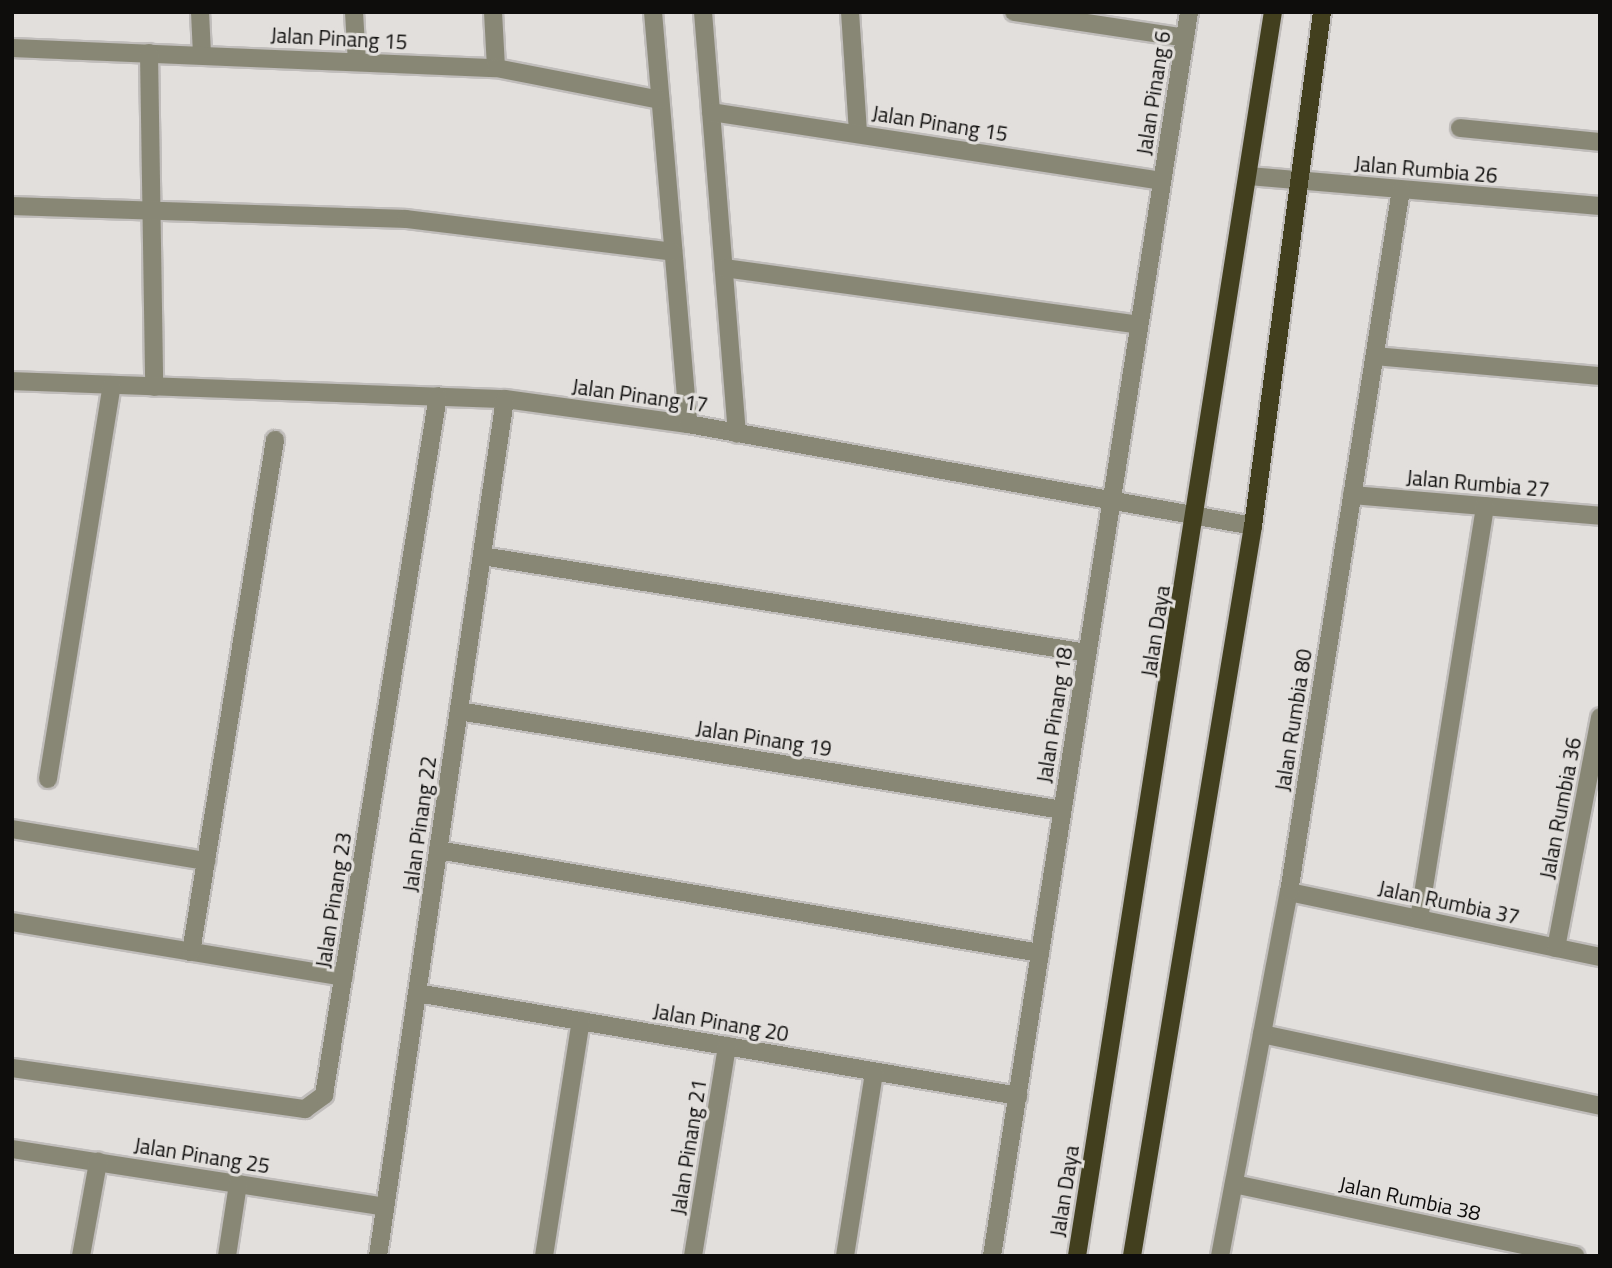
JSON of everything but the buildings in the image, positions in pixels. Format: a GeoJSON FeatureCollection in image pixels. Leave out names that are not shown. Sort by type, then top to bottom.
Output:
{"type":"FeatureCollection","features":[{"type":"Feature","properties":{"kind":"main road","name":"Jalan Daya"},"geometry":{"type":"LineString","coordinates":[[1077,1256],[1197,517],[1273,12]]}},
{"type":"Feature","properties":{"kind":"main road"},"geometry":{"type":"LineString","coordinates":[[1132,1256],[1253,526],[1322,12]]}},
{"type":"Feature","properties":{"kind":"street"},"geometry":{"type":"LineString","coordinates":[[200,12],[202,55]]}},
{"type":"Feature","properties":{"kind":"street"},"geometry":{"type":"LineString","coordinates":[[354,12],[357,62]]}},
{"type":"Feature","properties":{"kind":"street"},"geometry":{"type":"LineString","coordinates":[[493,12],[496,68]]}},
{"type":"Feature","properties":{"kind":"street"},"geometry":{"type":"LineString","coordinates":[[653,12],[688,424]]}},
{"type":"Feature","properties":{"kind":"street"},"geometry":{"type":"LineString","coordinates":[[703,12],[737,434]]}},
{"type":"Feature","properties":{"kind":"street"},"geometry":{"type":"LineString","coordinates":[[850,12],[858,133]]}},
{"type":"Feature","properties":{"kind":"street"},"geometry":{"type":"LineString","coordinates":[[1013,12],[1185,38]]}},
{"type":"Feature","properties":{"kind":"street","name":"Jalan Pinang 6"},"geometry":{"type":"LineString","coordinates":[[1161,181],[1189,12]]}},
{"type":"Feature","properties":{"kind":"street","name":"Jalan Pinang 15"},"geometry":{"type":"LineString","coordinates":[[12,48],[496,68],[660,100]]}},
{"type":"Feature","properties":{"kind":"street"},"geometry":{"type":"LineString","coordinates":[[149,53],[154,387]]}},
{"type":"Feature","properties":{"kind":"street","name":"Jalan Pinang 15"},"geometry":{"type":"LineString","coordinates":[[711,112],[1161,181]]}},
{"type":"Feature","properties":{"kind":"street"},"geometry":{"type":"LineString","coordinates":[[1460,128],[1600,142]]}},
{"type":"Feature","properties":{"kind":"street","name":"Jalan Rumbia 26"},"geometry":{"type":"LineString","coordinates":[[1249,176],[1600,206]]}},
{"type":"Feature","properties":{"kind":"street","name":"Jalan Pinang 18"},"geometry":{"type":"LineString","coordinates":[[992,1256],[1161,181]]}},
{"type":"Feature","properties":{"kind":"street","name":"Jalan Rumbia 80"},"geometry":{"type":"LineString","coordinates":[[1220,1256],[1289,892],[1401,190]]}},
{"type":"Feature","properties":{"kind":"street"},"geometry":{"type":"LineString","coordinates":[[12,205],[406,219],[673,252]]}},
{"type":"Feature","properties":{"kind":"street"},"geometry":{"type":"LineString","coordinates":[[724,268],[1138,325]]}},
{"type":"Feature","properties":{"kind":"street"},"geometry":{"type":"LineString","coordinates":[[1375,356],[1600,376]]}},
{"type":"Feature","properties":{"kind":"street","name":"Jalan Pinang 17"},"geometry":{"type":"LineString","coordinates":[[12,381],[505,399],[688,424],[1253,526]]}},
{"type":"Feature","properties":{"kind":"street"},"geometry":{"type":"LineString","coordinates":[[48,779],[112,385]]}},
{"type":"Feature","properties":{"kind":"street","name":"Jalan Pinang 23"},"geometry":{"type":"LineString","coordinates":[[12,1068],[305,1109],[324,1095],[438,396]]}},
{"type":"Feature","properties":{"kind":"street","name":"Jalan Pinang 22"},"geometry":{"type":"LineString","coordinates":[[378,1256],[505,399]]}},
{"type":"Feature","properties":{"kind":"street"},"geometry":{"type":"LineString","coordinates":[[191,952],[275,440]]}},
{"type":"Feature","properties":{"kind":"street","name":"Jalan Rumbia 27"},"geometry":{"type":"LineString","coordinates":[[1352,495],[1600,516]]}},
{"type":"Feature","properties":{"kind":"street"},"geometry":{"type":"LineString","coordinates":[[1419,919],[1485,506]]}},
{"type":"Feature","properties":{"kind":"street"},"geometry":{"type":"LineString","coordinates":[[482,556],[1087,653]]}},
{"type":"Feature","properties":{"kind":"street","name":"Jalan Pinang 19"},"geometry":{"type":"LineString","coordinates":[[459,710],[1062,810]]}},
{"type":"Feature","properties":{"kind":"street","name":"Jalan Rumbia 36"},"geometry":{"type":"LineString","coordinates":[[1556,948],[1600,717]]}},
{"type":"Feature","properties":{"kind":"street"},"geometry":{"type":"LineString","coordinates":[[12,829],[206,861]]}},
{"type":"Feature","properties":{"kind":"street"},"geometry":{"type":"LineString","coordinates":[[438,850],[1040,953]]}},
{"type":"Feature","properties":{"kind":"street","name":"Jalan Rumbia 37"},"geometry":{"type":"LineString","coordinates":[[1289,892],[1600,957]]}},
{"type":"Feature","properties":{"kind":"street"},"geometry":{"type":"LineString","coordinates":[[12,922],[343,977]]}},
{"type":"Feature","properties":{"kind":"street","name":"Jalan Pinang 20"},"geometry":{"type":"LineString","coordinates":[[417,993],[1017,1096]]}},
{"type":"Feature","properties":{"kind":"street"},"geometry":{"type":"LineString","coordinates":[[544,1256],[581,1021]]}},
{"type":"Feature","properties":{"kind":"street"},"geometry":{"type":"LineString","coordinates":[[1262,1034],[1600,1105]]}},
{"type":"Feature","properties":{"kind":"street","name":"Jalan Pinang 21"},"geometry":{"type":"LineString","coordinates":[[693,1256],[727,1046]]}},
{"type":"Feature","properties":{"kind":"street"},"geometry":{"type":"LineString","coordinates":[[845,1256],[874,1072]]}},
{"type":"Feature","properties":{"kind":"street","name":"Jalan Pinang 25"},"geometry":{"type":"LineString","coordinates":[[12,1149],[385,1207]]}},
{"type":"Feature","properties":{"kind":"street"},"geometry":{"type":"LineString","coordinates":[[81,1256],[98,1162]]}},
{"type":"Feature","properties":{"kind":"street"},"geometry":{"type":"LineString","coordinates":[[227,1256],[238,1184]]}},
{"type":"Feature","properties":{"kind":"street","name":"Jalan Rumbia 38"},"geometry":{"type":"LineString","coordinates":[[1234,1184],[1576,1256]]}}]}
